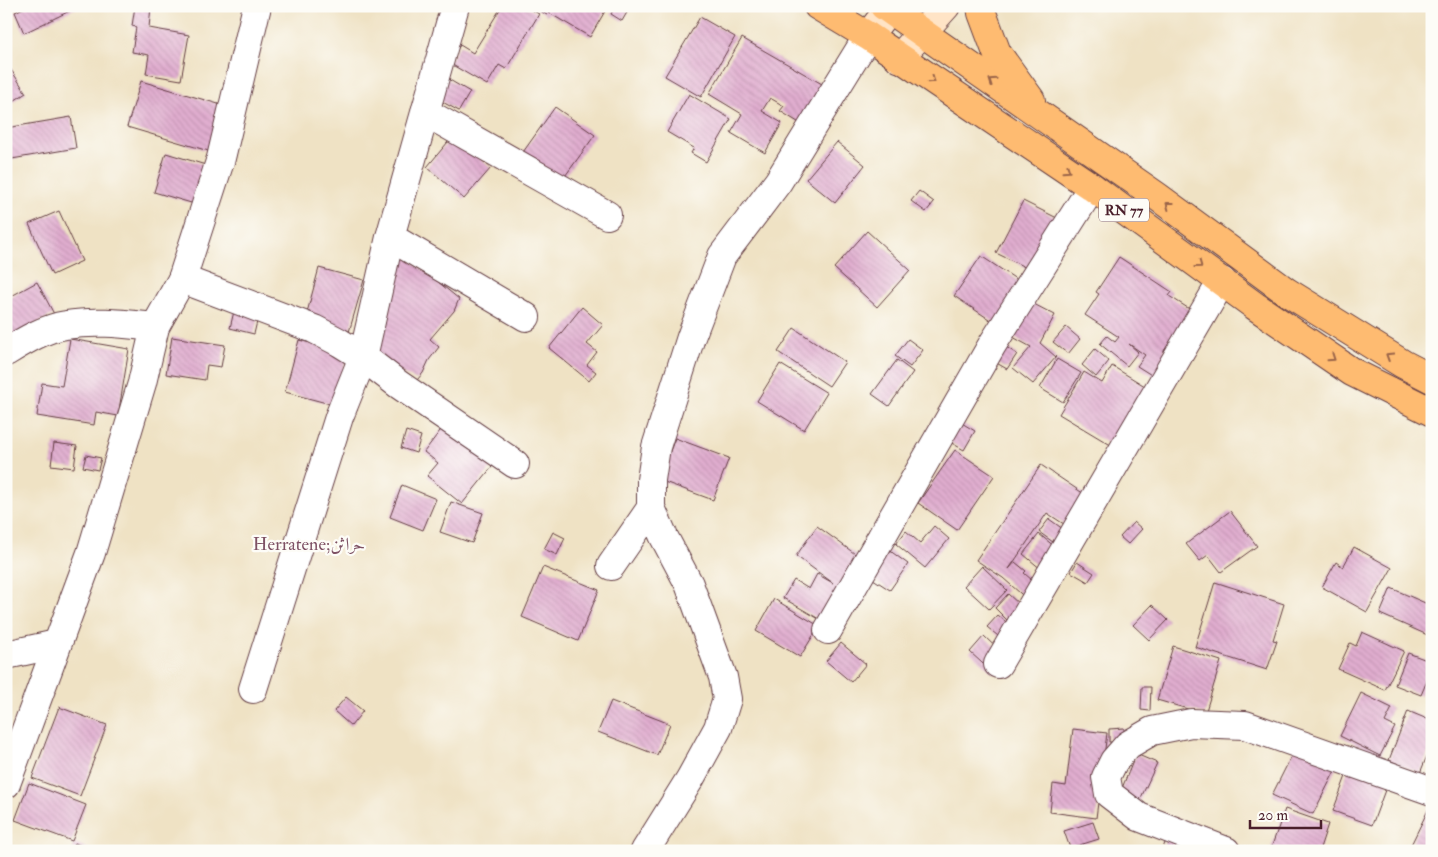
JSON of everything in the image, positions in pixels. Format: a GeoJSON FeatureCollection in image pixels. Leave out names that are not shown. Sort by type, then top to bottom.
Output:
{"type":"FeatureCollection","features":[{"type":"Feature","properties":{"kind":"main road","name":"RN 77"},"geometry":{"type":"LineString","coordinates":[[818,6],[868,36],[1092,187],[1255,306],[1352,372],[1432,412]]}},
{"type":"Feature","properties":{"kind":"main road"},"geometry":{"type":"LineString","coordinates":[[900,58],[946,6]]}},
{"type":"Feature","properties":{"kind":"main road"},"geometry":{"type":"LineString","coordinates":[[981,6],[997,53],[1044,117]]}},
{"type":"Feature","properties":{"kind":"main road","name":"RN 77"},"geometry":{"type":"LineString","coordinates":[[888,7],[1158,197],[1287,292],[1403,364],[1432,379]]}},
{"type":"Feature","properties":{"kind":"main road"},"geometry":{"type":"LineString","coordinates":[[868,36],[888,7]]}},
{"type":"Feature","properties":{"kind":"street"},"geometry":{"type":"LineString","coordinates":[[6,784],[91,553],[142,383],[155,327],[182,279],[221,158],[257,6]]}},
{"type":"Feature","properties":{"kind":"street"},"geometry":{"type":"LineString","coordinates":[[253,690],[339,417],[363,357],[390,237],[454,6]]}},
{"type":"Feature","properties":{"kind":"street"},"geometry":{"type":"LineString","coordinates":[[645,851],[690,779],[718,728],[727,699],[723,677],[689,584],[651,508],[651,480],[656,447],[691,337],[722,256],[778,182],[868,36]]}},
{"type":"Feature","properties":{"kind":"street"},"geometry":{"type":"LineString","coordinates":[[425,112],[607,215]]}},
{"type":"Feature","properties":{"kind":"street"},"geometry":{"type":"LineString","coordinates":[[828,630],[992,345],[1092,187]]}},
{"type":"Feature","properties":{"kind":"street"},"geometry":{"type":"LineString","coordinates":[[390,237],[526,318]]}},
{"type":"Feature","properties":{"kind":"street"},"geometry":{"type":"LineString","coordinates":[[182,279],[314,329],[363,357],[398,384],[515,464]]}},
{"type":"Feature","properties":{"kind":"street"},"geometry":{"type":"LineString","coordinates":[[998,664],[1222,281]]}},
{"type":"Feature","properties":{"kind":"street"},"geometry":{"type":"LineString","coordinates":[[6,352],[30,338],[64,325],[106,322],[155,327]]}},
{"type":"Feature","properties":{"kind":"street"},"geometry":{"type":"LineString","coordinates":[[611,566],[651,508]]}},
{"type":"Feature","properties":{"kind":"street"},"geometry":{"type":"LineString","coordinates":[[6,655],[57,644]]}},
{"type":"Feature","properties":{"kind":"street"},"geometry":{"type":"LineString","coordinates":[[1226,851],[1139,817],[1109,794],[1106,777],[1114,761],[1128,745],[1152,731],[1191,723],[1244,725],[1432,791]]}},
{"type":"Feature","properties":{"kind":"building"},"geometry":{"type":"Polygon","coordinates":[[[27,6],[80,6],[24,33],[15,12],[27,6]]]}},
{"type":"Feature","properties":{"kind":"building"},"geometry":{"type":"Polygon","coordinates":[[[135,6],[151,6],[149,28],[189,35],[181,80],[146,74],[149,55],[132,52],[136,27],[132,26],[135,6]]]}},
{"type":"Feature","properties":{"kind":"building"},"geometry":{"type":"Polygon","coordinates":[[[502,6],[525,6],[539,14],[506,69],[499,65],[487,85],[449,63],[460,45],[473,53],[502,6]]]}},
{"type":"Feature","properties":{"kind":"building"},"geometry":{"type":"Polygon","coordinates":[[[532,6],[608,6],[590,37],[549,13],[547,15],[532,6]]]}},
{"type":"Feature","properties":{"kind":"building"},"geometry":{"type":"Polygon","coordinates":[[[615,6],[624,6],[629,9],[622,21],[611,14],[615,6]]]}},
{"type":"Feature","properties":{"kind":"building"},"geometry":{"type":"Polygon","coordinates":[[[700,17],[735,37],[701,97],[665,76],[700,17]]]}},
{"type":"Feature","properties":{"kind":"building"},"geometry":{"type":"Polygon","coordinates":[[[742,38],[829,88],[806,127],[780,111],[784,106],[770,98],[762,111],[782,123],[765,153],[731,133],[742,114],[709,94],[742,38]]]}},
{"type":"Feature","properties":{"kind":"building"},"geometry":{"type":"Polygon","coordinates":[[[6,62],[26,93],[6,106],[6,62]]]}},
{"type":"Feature","properties":{"kind":"building"},"geometry":{"type":"Polygon","coordinates":[[[448,79],[470,92],[459,111],[437,99],[448,79]]]}},
{"type":"Feature","properties":{"kind":"building"},"geometry":{"type":"Polygon","coordinates":[[[141,81],[225,106],[212,152],[127,127],[141,81]]]}},
{"type":"Feature","properties":{"kind":"building"},"geometry":{"type":"Polygon","coordinates":[[[689,94],[731,119],[706,162],[691,153],[694,148],[667,132],[689,94]]]}},
{"type":"Feature","properties":{"kind":"building"},"geometry":{"type":"Polygon","coordinates":[[[555,107],[595,135],[560,183],[521,155],[555,107]]]}},
{"type":"Feature","properties":{"kind":"building"},"geometry":{"type":"Polygon","coordinates":[[[71,117],[76,148],[6,160],[6,128],[71,117]]]}},
{"type":"Feature","properties":{"kind":"building"},"geometry":{"type":"Polygon","coordinates":[[[453,136],[491,168],[464,199],[427,167],[453,136]]]}},
{"type":"Feature","properties":{"kind":"building"},"geometry":{"type":"Polygon","coordinates":[[[837,142],[865,165],[835,203],[806,179],[837,142]]]}},
{"type":"Feature","properties":{"kind":"building"},"geometry":{"type":"Polygon","coordinates":[[[166,153],[209,166],[198,205],[154,192],[166,153]]]}},
{"type":"Feature","properties":{"kind":"building"},"geometry":{"type":"Polygon","coordinates":[[[919,191],[934,202],[926,212],[911,201],[919,191]]]}},
{"type":"Feature","properties":{"kind":"building"},"geometry":{"type":"Polygon","coordinates":[[[1023,201],[1061,220],[1035,272],[996,253],[1023,201]]]}},
{"type":"Feature","properties":{"kind":"building"},"geometry":{"type":"Polygon","coordinates":[[[59,211],[82,261],[52,275],[29,224],[59,211]]]}},
{"type":"Feature","properties":{"kind":"building"},"geometry":{"type":"Polygon","coordinates":[[[867,231],[910,270],[877,307],[834,268],[867,231]]]}},
{"type":"Feature","properties":{"kind":"building"},"geometry":{"type":"Polygon","coordinates":[[[397,256],[411,260],[459,299],[454,311],[430,339],[439,347],[417,380],[397,371],[372,350],[387,312],[377,303],[397,256]]]}},
{"type":"Feature","properties":{"kind":"building"},"geometry":{"type":"Polygon","coordinates":[[[981,256],[1025,285],[998,325],[954,296],[981,256]]]}},
{"type":"Feature","properties":{"kind":"building"},"geometry":{"type":"Polygon","coordinates":[[[1119,257],[1172,292],[1169,296],[1191,310],[1164,351],[1179,361],[1164,383],[1137,366],[1145,355],[1129,344],[1138,352],[1127,366],[1100,344],[1107,336],[1115,342],[1119,337],[1085,315],[1099,294],[1096,292],[1119,257]]]}},
{"type":"Feature","properties":{"kind":"building"},"geometry":{"type":"Polygon","coordinates":[[[319,268],[364,280],[349,332],[305,320],[319,268]]]}},
{"type":"Feature","properties":{"kind":"building"},"geometry":{"type":"Polygon","coordinates":[[[37,282],[54,314],[12,337],[6,326],[6,299],[37,282]]]}},
{"type":"Feature","properties":{"kind":"building"},"geometry":{"type":"Polygon","coordinates":[[[1030,302],[1055,315],[1040,343],[1056,357],[1033,384],[1013,368],[1031,347],[1011,336],[1030,302]]]}},
{"type":"Feature","properties":{"kind":"building"},"geometry":{"type":"Polygon","coordinates":[[[235,307],[259,313],[254,334],[230,328],[235,307]]]}},
{"type":"Feature","properties":{"kind":"building"},"geometry":{"type":"Polygon","coordinates":[[[582,307],[603,325],[587,344],[597,352],[587,365],[596,372],[589,381],[549,348],[582,307]]]}},
{"type":"Feature","properties":{"kind":"building"},"geometry":{"type":"Polygon","coordinates":[[[1066,327],[1080,339],[1068,354],[1053,342],[1066,327]]]}},
{"type":"Feature","properties":{"kind":"building"},"geometry":{"type":"Polygon","coordinates":[[[794,328],[845,362],[829,386],[778,352],[794,328]]]}},
{"type":"Feature","properties":{"kind":"building"},"geometry":{"type":"Polygon","coordinates":[[[172,337],[225,345],[221,367],[207,365],[205,380],[166,374],[172,337]]]}},
{"type":"Feature","properties":{"kind":"building"},"geometry":{"type":"Polygon","coordinates":[[[70,339],[129,349],[118,416],[96,412],[94,425],[37,416],[42,383],[62,386],[70,339]]]}},
{"type":"Feature","properties":{"kind":"building"},"geometry":{"type":"Polygon","coordinates":[[[908,339],[923,350],[910,367],[895,356],[908,339]]]}},
{"type":"Feature","properties":{"kind":"building"},"geometry":{"type":"Polygon","coordinates":[[[299,340],[348,353],[334,405],[285,392],[299,340]]]}},
{"type":"Feature","properties":{"kind":"building"},"geometry":{"type":"Polygon","coordinates":[[[1003,345],[1017,354],[1007,369],[993,361],[1003,345]]]}},
{"type":"Feature","properties":{"kind":"building"},"geometry":{"type":"Polygon","coordinates":[[[1095,349],[1109,361],[1096,377],[1082,365],[1095,349]]]}},
{"type":"Feature","properties":{"kind":"building"},"geometry":{"type":"Polygon","coordinates":[[[1057,359],[1081,373],[1063,402],[1040,388],[1057,359]]]}},
{"type":"Feature","properties":{"kind":"building"},"geometry":{"type":"Polygon","coordinates":[[[897,360],[913,372],[889,406],[872,394],[897,360]]]}},
{"type":"Feature","properties":{"kind":"building"},"geometry":{"type":"Polygon","coordinates":[[[780,364],[827,393],[804,430],[757,401],[780,364]]]}},
{"type":"Feature","properties":{"kind":"building"},"geometry":{"type":"Polygon","coordinates":[[[1112,366],[1158,394],[1124,453],[1059,414],[1084,372],[1102,383],[1112,366]]]}},
{"type":"Feature","properties":{"kind":"building"},"geometry":{"type":"Polygon","coordinates":[[[960,422],[975,431],[964,450],[948,441],[960,422]]]}},
{"type":"Feature","properties":{"kind":"building"},"geometry":{"type":"Polygon","coordinates":[[[446,423],[496,462],[462,504],[427,476],[438,463],[424,452],[446,423]]]}},
{"type":"Feature","properties":{"kind":"building"},"geometry":{"type":"Polygon","coordinates":[[[406,431],[421,436],[416,453],[401,448],[406,431]]]}},
{"type":"Feature","properties":{"kind":"building"},"geometry":{"type":"Polygon","coordinates":[[[675,438],[729,458],[713,500],[659,480],[675,438]]]}},
{"type":"Feature","properties":{"kind":"building"},"geometry":{"type":"Polygon","coordinates":[[[54,443],[77,446],[74,468],[51,465],[54,443]]]}},
{"type":"Feature","properties":{"kind":"building"},"geometry":{"type":"Polygon","coordinates":[[[955,450],[994,476],[957,530],[918,503],[955,450]]]}},
{"type":"Feature","properties":{"kind":"building"},"geometry":{"type":"Polygon","coordinates":[[[86,455],[101,458],[98,470],[83,467],[86,455]]]}},
{"type":"Feature","properties":{"kind":"building"},"geometry":{"type":"Polygon","coordinates":[[[1041,465],[1090,498],[1070,528],[1047,513],[1009,569],[1015,562],[1041,588],[1029,601],[1003,578],[976,560],[1041,465]]]}},
{"type":"Feature","properties":{"kind":"building"},"geometry":{"type":"Polygon","coordinates":[[[402,485],[436,499],[423,530],[390,517],[402,485]]]}},
{"type":"Feature","properties":{"kind":"building"},"geometry":{"type":"Polygon","coordinates":[[[451,502],[483,513],[472,543],[440,532],[451,502]]]}},
{"type":"Feature","properties":{"kind":"building"},"geometry":{"type":"Polygon","coordinates":[[[1230,511],[1257,546],[1221,572],[1208,555],[1200,561],[1186,544],[1230,511]]]}},
{"type":"Feature","properties":{"kind":"building"},"geometry":{"type":"Polygon","coordinates":[[[1049,519],[1074,537],[1064,550],[1039,532],[1049,519]]]}},
{"type":"Feature","properties":{"kind":"building"},"geometry":{"type":"Polygon","coordinates":[[[1134,522],[1142,529],[1128,544],[1120,537],[1134,522]]]}},
{"type":"Feature","properties":{"kind":"building"},"geometry":{"type":"Polygon","coordinates":[[[817,526],[862,559],[819,619],[783,598],[794,580],[809,589],[817,574],[833,583],[796,556],[817,526]]]}},
{"type":"Feature","properties":{"kind":"building"},"geometry":{"type":"Polygon","coordinates":[[[934,526],[949,539],[925,568],[896,544],[906,531],[920,543],[934,526]]]}},
{"type":"Feature","properties":{"kind":"building"},"geometry":{"type":"Polygon","coordinates":[[[553,532],[565,538],[557,555],[544,549],[553,532]]]}},
{"type":"Feature","properties":{"kind":"building"},"geometry":{"type":"Polygon","coordinates":[[[1039,534],[1065,555],[1048,575],[1023,554],[1039,534]]]}},
{"type":"Feature","properties":{"kind":"building"},"geometry":{"type":"Polygon","coordinates":[[[1354,547],[1392,568],[1367,612],[1322,587],[1336,562],[1343,567],[1354,547]]]}},
{"type":"Feature","properties":{"kind":"building"},"geometry":{"type":"Polygon","coordinates":[[[889,550],[908,564],[890,590],[870,577],[889,550]]]}},
{"type":"Feature","properties":{"kind":"building"},"geometry":{"type":"Polygon","coordinates":[[[1077,562],[1094,573],[1088,582],[1071,572],[1077,562]]]}},
{"type":"Feature","properties":{"kind":"building"},"geometry":{"type":"Polygon","coordinates":[[[982,566],[1007,590],[989,609],[964,586],[982,566]]]}},
{"type":"Feature","properties":{"kind":"building"},"geometry":{"type":"Polygon","coordinates":[[[543,567],[599,590],[578,641],[522,617],[543,567]]]}},
{"type":"Feature","properties":{"kind":"building"},"geometry":{"type":"Polygon","coordinates":[[[1215,582],[1284,604],[1273,640],[1277,641],[1267,670],[1195,647],[1215,582]]]}},
{"type":"Feature","properties":{"kind":"building"},"geometry":{"type":"Polygon","coordinates":[[[1391,588],[1432,606],[1432,637],[1380,614],[1391,588]]]}},
{"type":"Feature","properties":{"kind":"building"},"geometry":{"type":"Polygon","coordinates":[[[1008,594],[1031,615],[1017,630],[995,608],[1008,594]]]}},
{"type":"Feature","properties":{"kind":"building"},"geometry":{"type":"Polygon","coordinates":[[[774,599],[819,626],[800,657],[756,631],[774,599]]]}},
{"type":"Feature","properties":{"kind":"building"},"geometry":{"type":"Polygon","coordinates":[[[1152,605],[1168,620],[1149,640],[1133,625],[1152,605]]]}},
{"type":"Feature","properties":{"kind":"building"},"geometry":{"type":"Polygon","coordinates":[[[998,615],[1013,628],[1003,640],[987,627],[998,615]]]}},
{"type":"Feature","properties":{"kind":"building"},"geometry":{"type":"Polygon","coordinates":[[[1362,632],[1404,651],[1385,690],[1338,669],[1350,643],[1356,646],[1362,632]]]}},
{"type":"Feature","properties":{"kind":"building"},"geometry":{"type":"Polygon","coordinates":[[[984,636],[1007,658],[993,673],[970,652],[984,636]]]}},
{"type":"Feature","properties":{"kind":"building"},"geometry":{"type":"Polygon","coordinates":[[[841,643],[866,664],[851,682],[826,661],[841,643]]]}},
{"type":"Feature","properties":{"kind":"building"},"geometry":{"type":"Polygon","coordinates":[[[1173,646],[1221,661],[1205,714],[1157,700],[1173,646]]]}},
{"type":"Feature","properties":{"kind":"building"},"geometry":{"type":"Polygon","coordinates":[[[1408,653],[1432,662],[1432,669],[1421,695],[1395,685],[1408,653]]]}},
{"type":"Feature","properties":{"kind":"building"},"geometry":{"type":"Polygon","coordinates":[[[1142,687],[1151,687],[1150,711],[1141,710],[1142,687]]]}},
{"type":"Feature","properties":{"kind":"building"},"geometry":{"type":"Polygon","coordinates":[[[1361,693],[1392,708],[1385,722],[1395,727],[1380,756],[1340,736],[1361,693]]]}},
{"type":"Feature","properties":{"kind":"building"},"geometry":{"type":"Polygon","coordinates":[[[346,697],[363,711],[351,726],[334,711],[346,697]]]}},
{"type":"Feature","properties":{"kind":"building"},"geometry":{"type":"Polygon","coordinates":[[[611,701],[670,724],[657,755],[598,732],[611,701]]]}},
{"type":"Feature","properties":{"kind":"building"},"geometry":{"type":"Polygon","coordinates":[[[59,707],[107,725],[80,796],[32,778],[59,707]]]}},
{"type":"Feature","properties":{"kind":"building"},"geometry":{"type":"Polygon","coordinates":[[[1408,711],[1432,721],[1432,744],[1420,773],[1389,760],[1408,711]]]}},
{"type":"Feature","properties":{"kind":"building"},"geometry":{"type":"Polygon","coordinates":[[[1124,728],[1124,742],[1109,742],[1109,729],[1124,728]]]}},
{"type":"Feature","properties":{"kind":"building"},"geometry":{"type":"Polygon","coordinates":[[[1073,729],[1107,733],[1096,818],[1050,812],[1053,784],[1066,786],[1073,729]]]}},
{"type":"Feature","properties":{"kind":"building"},"geometry":{"type":"Polygon","coordinates":[[[1296,747],[1337,767],[1313,814],[1272,795],[1296,747]]]}},
{"type":"Feature","properties":{"kind":"building"},"geometry":{"type":"Polygon","coordinates":[[[1136,754],[1157,763],[1139,802],[1120,793],[1136,754]]]}},
{"type":"Feature","properties":{"kind":"building"},"geometry":{"type":"Polygon","coordinates":[[[1349,768],[1388,782],[1372,825],[1333,811],[1349,768]]]}},
{"type":"Feature","properties":{"kind":"building"},"geometry":{"type":"Polygon","coordinates":[[[29,783],[86,805],[72,841],[15,820],[29,783]]]}},
{"type":"Feature","properties":{"kind":"building"},"geometry":{"type":"Polygon","coordinates":[[[1432,802],[1432,851],[1408,851],[1432,802]]]}},
{"type":"Feature","properties":{"kind":"building"},"geometry":{"type":"Polygon","coordinates":[[[1285,809],[1328,824],[1319,851],[1270,851],[1285,809]]]}},
{"type":"Feature","properties":{"kind":"building"},"geometry":{"type":"Polygon","coordinates":[[[1093,822],[1099,839],[1070,848],[1064,831],[1093,822]]]}},
{"type":"Feature","properties":{"kind":"building"},"geometry":{"type":"Polygon","coordinates":[[[1166,840],[1194,851],[1162,851],[1166,840]]]}},
{"type":"Feature","properties":{"kind":"building"},"geometry":{"type":"Polygon","coordinates":[[[75,843],[93,851],[72,851],[75,843]]]}},
{"type":"Feature","properties":{"kind":"district","name":"Herratene;حراثن"},"geometry":{"type":"Point","coordinates":[309,544]}}]}
